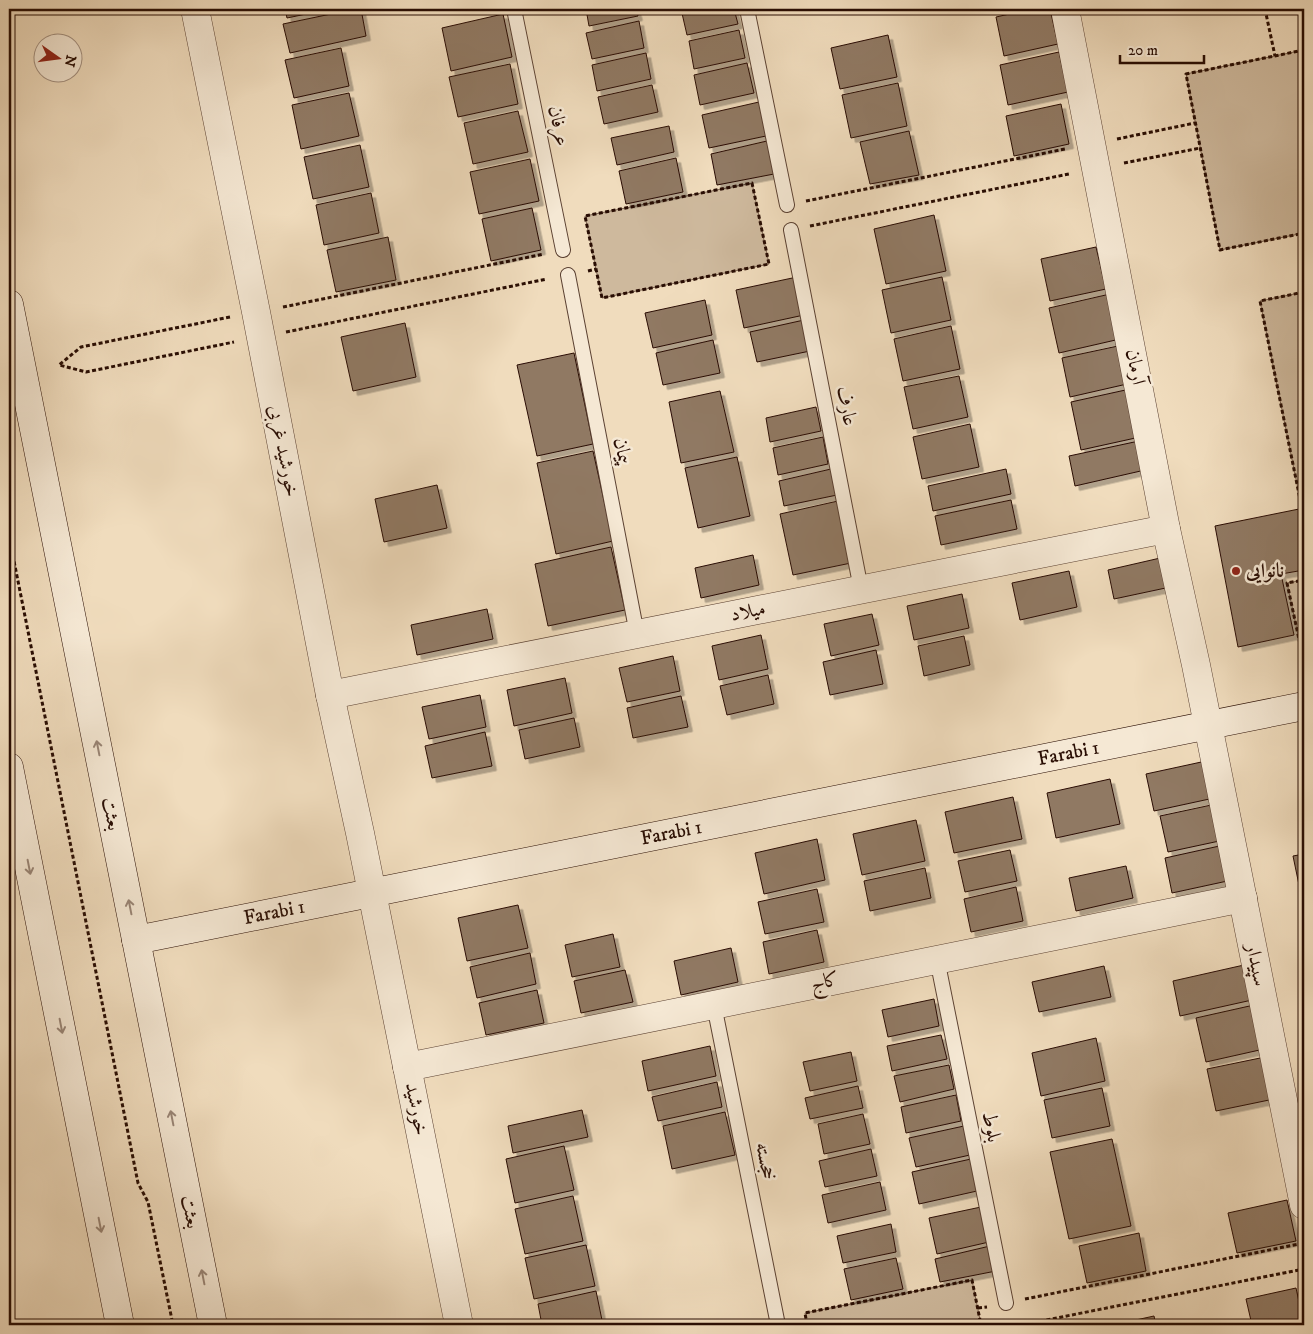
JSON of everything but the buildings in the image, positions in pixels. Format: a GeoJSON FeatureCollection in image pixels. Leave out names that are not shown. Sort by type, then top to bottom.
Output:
{"type":"FeatureCollection","features":[{"type":"Feature","properties":{"kind":"street","name":"خورشید غربی"},"geometry":{"type":"LineString","coordinates":[[195,9],[330,695],[372,893]]}},
{"type":"Feature","properties":{"kind":"street","name":"آرمان"},"geometry":{"type":"LineString","coordinates":[[1064,9],[1166,529],[1208,725]]}},
{"type":"Feature","properties":{"kind":"street","name":"بعثت"},"geometry":{"type":"LineString","coordinates":[[9,304],[213,1325]]}},
{"type":"Feature","properties":{"kind":"street","name":"میلاد"},"geometry":{"type":"LineString","coordinates":[[330,695],[1166,529]]}},
{"type":"Feature","properties":{"kind":"street","name":"Farabi 1"},"geometry":{"type":"LineString","coordinates":[[136,940],[1304,706]]}},
{"type":"Feature","properties":{"kind":"street","name":"سپیدار"},"geometry":{"type":"LineString","coordinates":[[1208,725],[1304,1205]]}},
{"type":"Feature","properties":{"kind":"street"},"geometry":{"type":"LineString","coordinates":[[9,768],[120,1325]]}},
{"type":"Feature","properties":{"kind":"street","name":"خورشید"},"geometry":{"type":"LineString","coordinates":[[372,893],[459,1325]]}},
{"type":"Feature","properties":{"kind":"street","name":"کاج"},"geometry":{"type":"LineString","coordinates":[[407,1067],[1243,898]]}},
{"type":"Feature","properties":{"kind":"lane","name":"عرفان"},"geometry":{"type":"LineString","coordinates":[[514,9],[562,250]]}},
{"type":"Feature","properties":{"kind":"lane"},"geometry":{"type":"LineString","coordinates":[[747,9],[786,205]]}},
{"type":"Feature","properties":{"kind":"lane","name":"عارف"},"geometry":{"type":"LineString","coordinates":[[791,230],[861,590]]}},
{"type":"Feature","properties":{"kind":"lane","name":"پیمان"},"geometry":{"type":"LineString","coordinates":[[568,275],[637,634]]}},
{"type":"Feature","properties":{"kind":"lane","name":"بلوط"},"geometry":{"type":"LineString","coordinates":[[937,960],[1006,1303]]}},
{"type":"Feature","properties":{"kind":"lane","name":"خجسته"},"geometry":{"type":"LineString","coordinates":[[714,1005],[778,1325]]}},
{"type":"Feature","properties":{"kind":"path"},"geometry":{"type":"LineString","coordinates":[[1265,9],[1275,56]]}},
{"type":"Feature","properties":{"kind":"path"},"geometry":{"type":"LineString","coordinates":[[1299,9],[1304,35]]}},
{"type":"Feature","properties":{"kind":"path"},"geometry":{"type":"LineString","coordinates":[[1304,50],[1186,74],[1220,250],[1304,233]]}},
{"type":"Feature","properties":{"kind":"path"},"geometry":{"type":"LineString","coordinates":[[763,236],[1094,156],[1195,123]]}},
{"type":"Feature","properties":{"kind":"path"},"geometry":{"type":"LineString","coordinates":[[786,205],[1094,156],[1200,148]]}},
{"type":"Feature","properties":{"kind":"path"},"geometry":{"type":"LineString","coordinates":[[752,183],[763,236],[769,264],[602,298],[585,216],[752,183]]}},
{"type":"Feature","properties":{"kind":"path"},"geometry":{"type":"LineString","coordinates":[[562,250],[258,324],[86,372],[59,364],[81,347],[258,324],[596,269]]}},
{"type":"Feature","properties":{"kind":"path"},"geometry":{"type":"LineString","coordinates":[[1304,292],[1260,301],[1301,504],[1304,504]]}},
{"type":"Feature","properties":{"kind":"path"},"geometry":{"type":"LineString","coordinates":[[9,536],[138,1183],[148,1202],[173,1325]]}},
{"type":"Feature","properties":{"kind":"path"},"geometry":{"type":"LineString","coordinates":[[1300,644],[1287,583],[1304,580]]}},
{"type":"Feature","properties":{"kind":"path"},"geometry":{"type":"LineString","coordinates":[[978,1308],[1304,1244]]}},
{"type":"Feature","properties":{"kind":"path"},"geometry":{"type":"LineString","coordinates":[[1021,1325],[1304,1269]]}},
{"type":"Feature","properties":{"kind":"path"},"geometry":{"type":"LineString","coordinates":[[807,1325],[805,1313],[972,1280],[981,1325]]}},
{"type":"Feature","properties":{"kind":"shaded area"},"geometry":{"type":"Polygon","coordinates":[[[1304,50],[1304,233],[1220,250],[1186,74],[1304,50]]]}},
{"type":"Feature","properties":{"kind":"shaded area"},"geometry":{"type":"Polygon","coordinates":[[[752,183],[769,264],[602,298],[585,216],[752,183]]]}},
{"type":"Feature","properties":{"kind":"shaded area"},"geometry":{"type":"Polygon","coordinates":[[[1304,292],[1304,503],[1301,504],[1260,301],[1304,292]]]}},
{"type":"Feature","properties":{"kind":"shaded area"},"geometry":{"type":"Polygon","coordinates":[[[1304,580],[1304,643],[1300,644],[1287,583],[1304,580]]]}},
{"type":"Feature","properties":{"kind":"shaded area"},"geometry":{"type":"Polygon","coordinates":[[[972,1280],[981,1325],[807,1325],[805,1313],[972,1280]]]}},
{"type":"Feature","properties":{"kind":"place","name":"نانوایی"},"geometry":{"type":"Point","coordinates":[1236,571]}}]}
